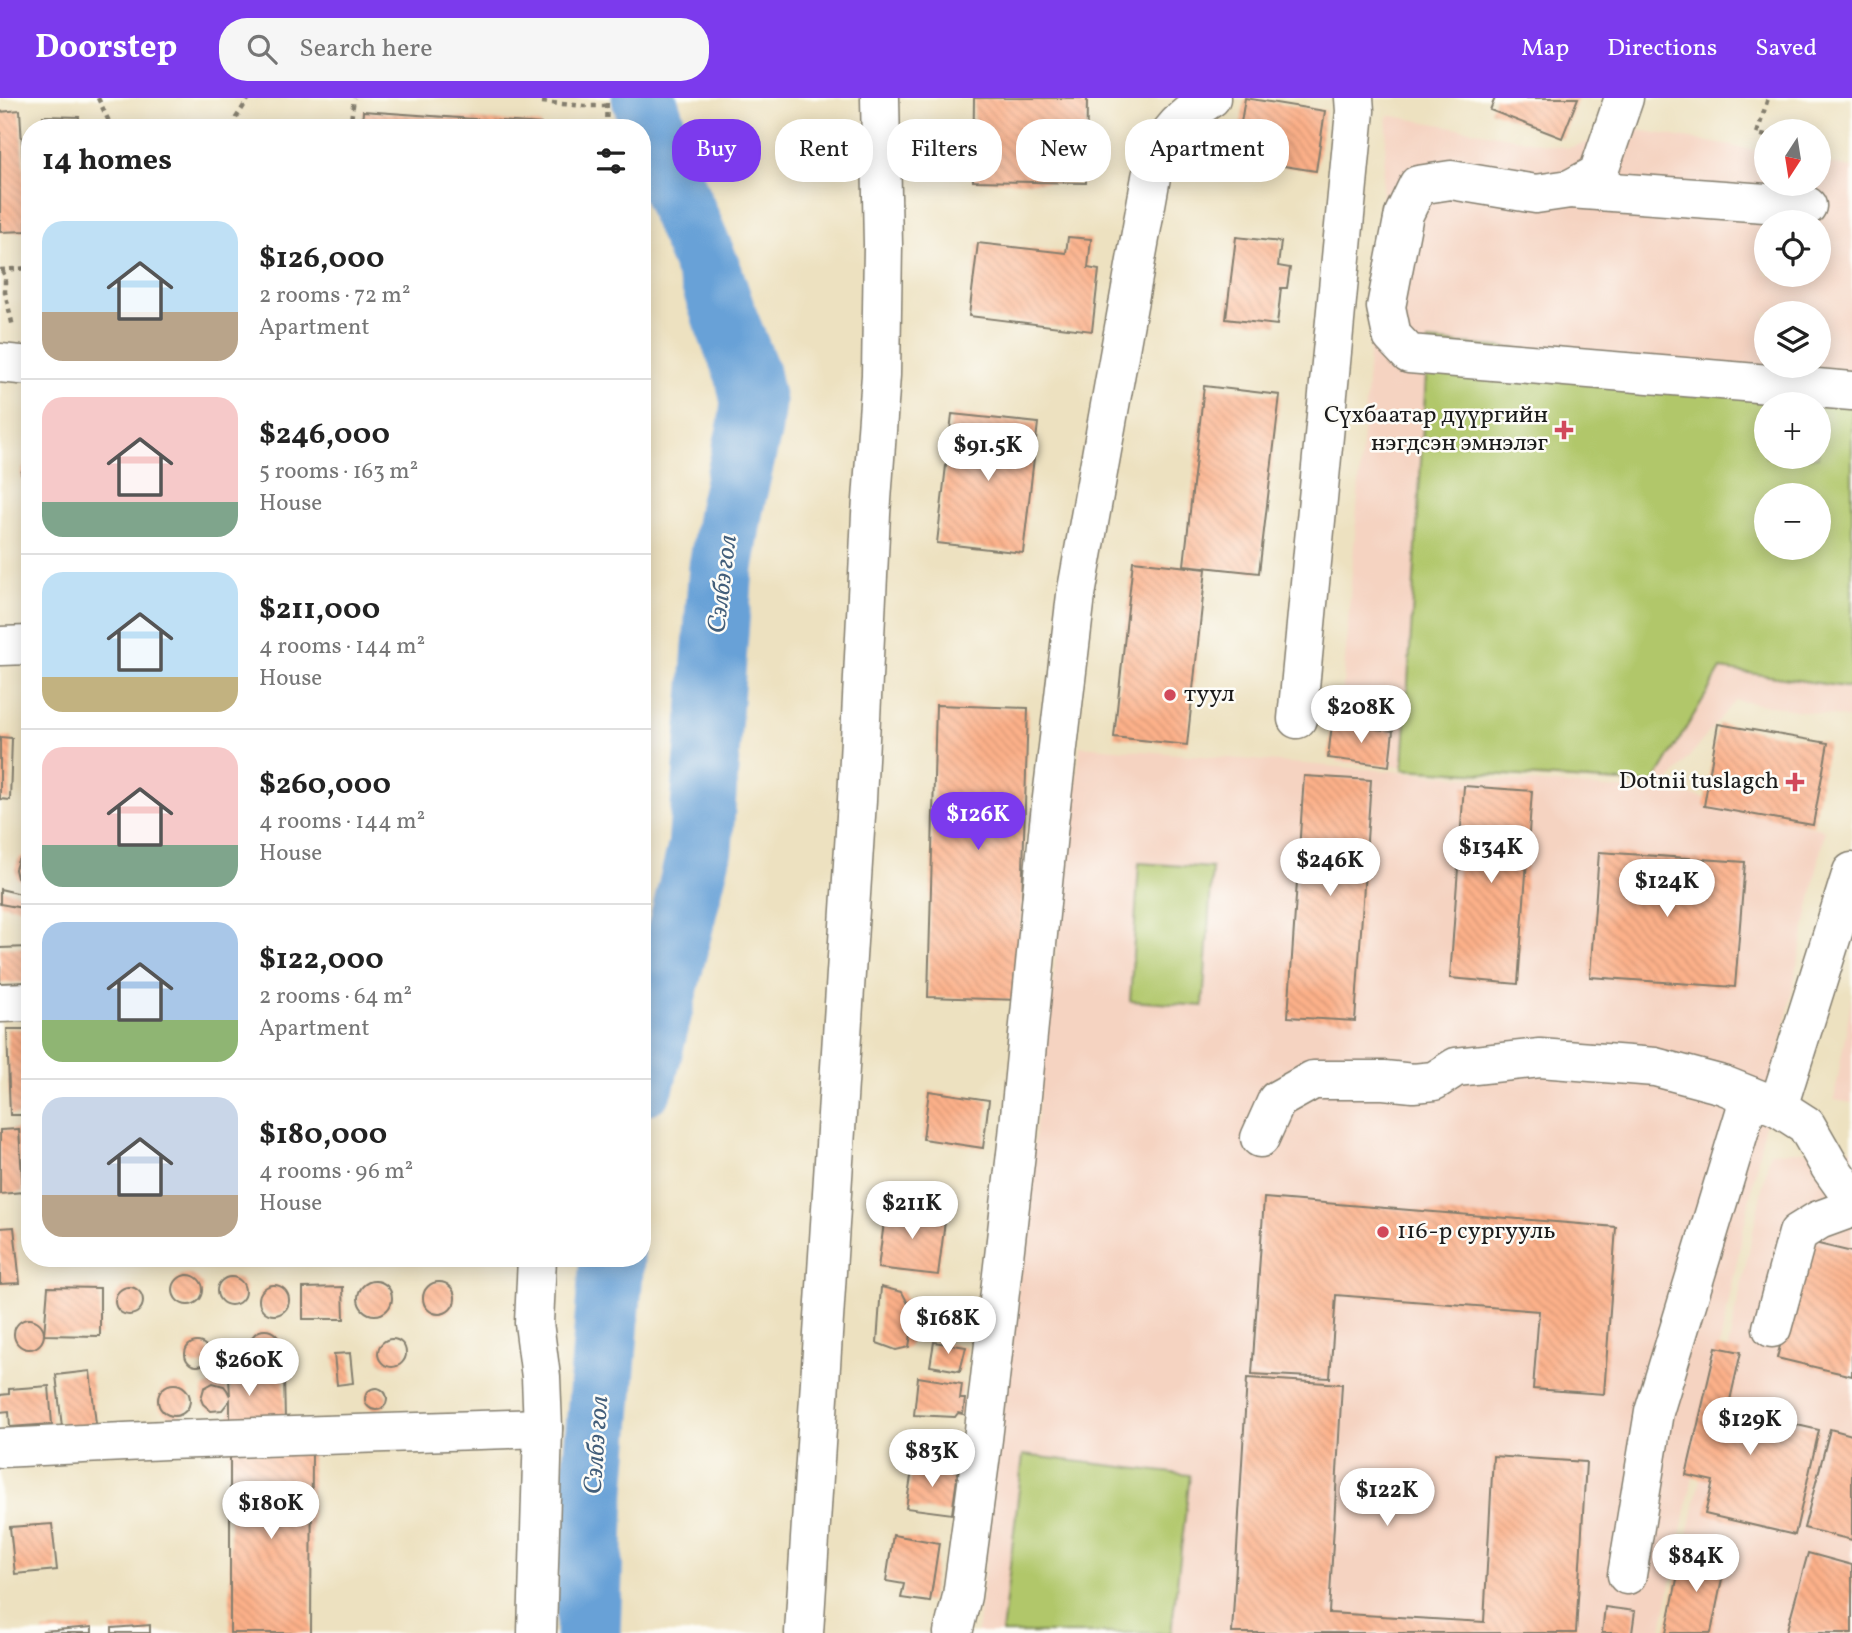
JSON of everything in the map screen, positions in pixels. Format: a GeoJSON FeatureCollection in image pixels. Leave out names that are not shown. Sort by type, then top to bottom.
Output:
{"type":"FeatureCollection","features":[{"type":"Feature","properties":{"kind":"street"},"geometry":{"type":"LineString","coordinates":[[804,1633],[881,375],[883,245],[880,98]]}},
{"type":"Feature","properties":{"kind":"street"},"geometry":{"type":"LineString","coordinates":[[953,1633],[962,1595],[983,1439],[1076,596],[1157,154],[1179,122],[1211,98]]}},
{"type":"Feature","properties":{"kind":"street"},"geometry":{"type":"LineString","coordinates":[[1297,719],[1355,111],[1354,98]]}},
{"type":"Feature","properties":{"kind":"street"},"geometry":{"type":"LineString","coordinates":[[1570,189],[1598,174],[1624,98]]}},
{"type":"Feature","properties":{"kind":"street"},"geometry":{"type":"LineString","coordinates":[[1807,206],[1570,189],[1536,194],[1451,180],[1418,185],[1404,214],[1386,307],[1392,335],[1409,354],[1852,391]]}},
{"type":"Feature","properties":{"kind":"street"},"geometry":{"type":"LineString","coordinates":[[0,646],[21,645]]}},
{"type":"Feature","properties":{"kind":"street"},"geometry":{"type":"LineString","coordinates":[[1627,1575],[1654,1412],[1765,1101],[1852,872]]}},
{"type":"Feature","properties":{"kind":"street"},"geometry":{"type":"LineString","coordinates":[[0,1003],[21,1002]]}},
{"type":"Feature","properties":{"kind":"street"},"geometry":{"type":"LineString","coordinates":[[1260,1138],[1277,1100],[1313,1080],[1384,1080],[1413,1083],[1434,1080],[1456,1067],[1540,1058],[1655,1067],[1723,1085],[1765,1101],[1806,1125],[1852,1198]]}},
{"type":"Feature","properties":{"kind":"street"},"geometry":{"type":"LineString","coordinates":[[1772,1328],[1798,1233],[1819,1220],[1852,1208]]}},
{"type":"Feature","properties":{"kind":"street"},"geometry":{"type":"LineString","coordinates":[[537,1267],[534,1323],[541,1377],[543,1428],[537,1633]]}},
{"type":"Feature","properties":{"kind":"street"},"geometry":{"type":"LineString","coordinates":[[0,1448],[180,1439],[543,1428]]}},
{"type":"Feature","properties":{"kind":"path"},"geometry":{"type":"LineString","coordinates":[[98,98],[108,119]]}},
{"type":"Feature","properties":{"kind":"path"},"geometry":{"type":"LineString","coordinates":[[236,119],[249,98]]}},
{"type":"Feature","properties":{"kind":"path"},"geometry":{"type":"LineString","coordinates":[[351,119],[354,98]]}},
{"type":"Feature","properties":{"kind":"path"},"geometry":{"type":"LineString","coordinates":[[606,119],[607,98]]}},
{"type":"Feature","properties":{"kind":"path"},"geometry":{"type":"LineString","coordinates":[[1762,119],[1768,98]]}},
{"type":"Feature","properties":{"kind":"path"},"geometry":{"type":"LineString","coordinates":[[542,102],[607,106]]}},
{"type":"Feature","properties":{"kind":"path"},"geometry":{"type":"LineString","coordinates":[[17,365],[5,276],[1,270],[21,269]]}},
{"type":"Feature","properties":{"kind":"shaded area","name":"Сүхбаатар дүүргийн нэгдсэн эмнэлэг"},"geometry":{"type":"Polygon","coordinates":[[[1388,115],[1568,148],[1633,129],[1754,150],[1754,196],[1831,196],[1831,164],[1852,168],[1852,719],[1735,700],[1665,787],[1337,762],[1388,115]]]}},
{"type":"Feature","properties":{"kind":"shaded area","name":"116-р сургууль"},"geometry":{"type":"Polygon","coordinates":[[[1080,746],[1692,795],[1825,830],[1661,1633],[977,1633],[1080,746]]]}},
{"type":"Feature","properties":{"kind":"shaded area"},"geometry":{"type":"Polygon","coordinates":[[[1852,996],[1852,1103],[1834,1100],[1852,996]]]}},
{"type":"Feature","properties":{"kind":"shaded area"},"geometry":{"type":"Polygon","coordinates":[[[1852,1149],[1852,1633],[1667,1633],[1770,1152],[1852,1149]]]}},
{"type":"Feature","properties":{"kind":"green space"},"geometry":{"type":"Polygon","coordinates":[[[1428,341],[1754,369],[1754,378],[1852,378],[1852,688],[1721,669],[1653,784],[1403,769],[1428,341]]]}},
{"type":"Feature","properties":{"kind":"green space"},"geometry":{"type":"Polygon","coordinates":[[[1139,863],[1212,868],[1203,1006],[1130,1001],[1139,863]]]}},
{"type":"Feature","properties":{"kind":"green space"},"geometry":{"type":"Polygon","coordinates":[[[1023,1455],[1190,1475],[1171,1633],[1002,1633],[1023,1455]]]}},
{"type":"Feature","properties":{"kind":"building"},"geometry":{"type":"Polygon","coordinates":[[[974,98],[1087,98],[1087,119],[1016,119],[1016,182],[1002,182],[1002,119],[974,119],[974,98]]]}},
{"type":"Feature","properties":{"kind":"building"},"geometry":{"type":"Polygon","coordinates":[[[1245,98],[1325,111],[1316,171],[1289,167],[1289,119],[1242,119],[1245,98]]]}},
{"type":"Feature","properties":{"kind":"building"},"geometry":{"type":"Polygon","coordinates":[[[1495,98],[1578,98],[1562,138],[1490,110],[1495,98]]]}},
{"type":"Feature","properties":{"kind":"building"},"geometry":{"type":"Polygon","coordinates":[[[20,110],[21,231],[0,232],[0,112],[20,110]]]}},
{"type":"Feature","properties":{"kind":"building"},"geometry":{"type":"Polygon","coordinates":[[[363,111],[473,119],[363,119],[363,111]]]}},
{"type":"Feature","properties":{"kind":"building"},"geometry":{"type":"Polygon","coordinates":[[[43,116],[79,119],[43,119],[43,116]]]}},
{"type":"Feature","properties":{"kind":"building"},"geometry":{"type":"Polygon","coordinates":[[[1068,237],[1091,239],[1088,268],[1099,270],[1092,331],[969,316],[978,243],[1066,253],[1068,237]]]}},
{"type":"Feature","properties":{"kind":"building"},"geometry":{"type":"Polygon","coordinates":[[[1236,237],[1281,242],[1278,266],[1290,268],[1287,288],[1281,288],[1277,325],[1226,319],[1236,237]]]}},
{"type":"Feature","properties":{"kind":"building"},"geometry":{"type":"Polygon","coordinates":[[[1204,386],[1280,395],[1259,573],[1184,565],[1204,386]]]}},
{"type":"Feature","properties":{"kind":"building"},"geometry":{"type":"Polygon","coordinates":[[[952,414],[1038,423],[1023,553],[937,543],[952,414]]]}},
{"type":"Feature","properties":{"kind":"building"},"geometry":{"type":"Polygon","coordinates":[[[1133,561],[1206,569],[1187,745],[1114,737],[1133,561]]]}},
{"type":"Feature","properties":{"kind":"building"},"geometry":{"type":"Polygon","coordinates":[[[936,705],[1028,708],[1019,1000],[928,997],[936,705]]]}},
{"type":"Feature","properties":{"kind":"building"},"geometry":{"type":"Polygon","coordinates":[[[1332,724],[1393,731],[1389,766],[1328,758],[1332,724]]]}},
{"type":"Feature","properties":{"kind":"building"},"geometry":{"type":"Polygon","coordinates":[[[1718,724],[1828,743],[1813,825],[1704,806],[1718,724]]]}},
{"type":"Feature","properties":{"kind":"building"},"geometry":{"type":"Polygon","coordinates":[[[0,737],[12,738],[10,800],[0,799],[0,737]]]}},
{"type":"Feature","properties":{"kind":"building"},"geometry":{"type":"Polygon","coordinates":[[[1304,776],[1371,780],[1355,1021],[1288,1017],[1304,776]]]}},
{"type":"Feature","properties":{"kind":"building"},"geometry":{"type":"Polygon","coordinates":[[[1464,786],[1532,791],[1518,984],[1450,978],[1464,786]]]}},
{"type":"Feature","properties":{"kind":"building"},"geometry":{"type":"Polygon","coordinates":[[[1599,852],[1745,862],[1735,987],[1590,977],[1599,852]]]}},
{"type":"Feature","properties":{"kind":"building"},"geometry":{"type":"Polygon","coordinates":[[[21,857],[21,881],[17,878],[15,869],[21,857]]]}},
{"type":"Feature","properties":{"kind":"building"},"geometry":{"type":"Polygon","coordinates":[[[0,889],[21,894],[21,908],[0,904],[0,889]]]}},
{"type":"Feature","properties":{"kind":"building"},"geometry":{"type":"Polygon","coordinates":[[[21,947],[21,982],[0,983],[0,948],[21,947]]]}},
{"type":"Feature","properties":{"kind":"building"},"geometry":{"type":"Polygon","coordinates":[[[7,1029],[21,1029],[21,1115],[10,1115],[7,1029]]]}},
{"type":"Feature","properties":{"kind":"building"},"geometry":{"type":"Polygon","coordinates":[[[929,1091],[989,1100],[983,1148],[923,1139],[929,1091]]]}},
{"type":"Feature","properties":{"kind":"building"},"geometry":{"type":"Polygon","coordinates":[[[19,1129],[21,1192],[0,1194],[0,1130],[19,1129]]]}},
{"type":"Feature","properties":{"kind":"building"},"geometry":{"type":"Polygon","coordinates":[[[1264,1198],[1616,1227],[1604,1394],[1533,1389],[1539,1311],[1336,1295],[1330,1378],[1252,1374],[1264,1198]]]}},
{"type":"Feature","properties":{"kind":"building"},"geometry":{"type":"Polygon","coordinates":[[[886,1207],[946,1214],[938,1275],[878,1268],[886,1207]]]}},
{"type":"Feature","properties":{"kind":"building"},"geometry":{"type":"Polygon","coordinates":[[[14,1227],[20,1283],[0,1284],[0,1228],[14,1227]]]}},
{"type":"Feature","properties":{"kind":"building"},"geometry":{"type":"Polygon","coordinates":[[[1806,1241],[1852,1252],[1852,1376],[1777,1358],[1806,1241]]]}},
{"type":"Feature","properties":{"kind":"building"},"geometry":{"type":"Polygon","coordinates":[[[188,1275],[199,1279],[203,1290],[199,1301],[188,1305],[177,1301],[173,1290],[177,1279],[188,1275]]]}},
{"type":"Feature","properties":{"kind":"building"},"geometry":{"type":"Polygon","coordinates":[[[231,1277],[241,1281],[245,1291],[241,1301],[231,1305],[221,1301],[217,1291],[221,1281],[231,1277]]]}},
{"type":"Feature","properties":{"kind":"building"},"geometry":{"type":"Polygon","coordinates":[[[375,1281],[387,1286],[392,1298],[387,1310],[375,1315],[363,1310],[358,1298],[363,1286],[375,1281]]]}},
{"type":"Feature","properties":{"kind":"building"},"geometry":{"type":"Polygon","coordinates":[[[439,1282],[451,1286],[455,1298],[451,1310],[439,1314],[427,1310],[423,1298],[427,1286],[439,1282]]]}},
{"type":"Feature","properties":{"kind":"building"},"geometry":{"type":"Polygon","coordinates":[[[274,1285],[285,1289],[289,1300],[285,1311],[274,1315],[263,1311],[259,1300],[263,1289],[274,1285]]]}},
{"type":"Feature","properties":{"kind":"building"},"geometry":{"type":"Polygon","coordinates":[[[48,1287],[100,1288],[100,1336],[44,1335],[48,1287]]]}},
{"type":"Feature","properties":{"kind":"building"},"geometry":{"type":"Polygon","coordinates":[[[129,1287],[139,1291],[143,1301],[139,1311],[129,1315],[119,1311],[115,1301],[119,1291],[129,1287]]]}},
{"type":"Feature","properties":{"kind":"building"},"geometry":{"type":"Polygon","coordinates":[[[343,1287],[344,1319],[303,1319],[303,1288],[343,1287]]]}},
{"type":"Feature","properties":{"kind":"building"},"geometry":{"type":"Polygon","coordinates":[[[881,1287],[902,1292],[914,1315],[923,1317],[921,1334],[911,1334],[909,1347],[896,1350],[877,1343],[881,1287]]]}},
{"type":"Feature","properties":{"kind":"building"},"geometry":{"type":"Polygon","coordinates":[[[29,1319],[40,1323],[44,1334],[40,1345],[29,1349],[18,1345],[14,1334],[18,1323],[29,1319]]]}},
{"type":"Feature","properties":{"kind":"building"},"geometry":{"type":"Polygon","coordinates":[[[265,1330],[271,1331],[279,1339],[279,1351],[271,1359],[265,1360],[259,1359],[251,1351],[250,1345],[251,1339],[259,1331],[265,1330]]]}},
{"type":"Feature","properties":{"kind":"building"},"geometry":{"type":"Polygon","coordinates":[[[392,1339],[402,1343],[406,1353],[402,1363],[392,1367],[382,1363],[378,1353],[382,1343],[392,1339]]]}},
{"type":"Feature","properties":{"kind":"building"},"geometry":{"type":"Polygon","coordinates":[[[197,1342],[206,1345],[209,1354],[206,1363],[197,1366],[188,1363],[185,1354],[188,1345],[197,1342]]]}},
{"type":"Feature","properties":{"kind":"building"},"geometry":{"type":"Polygon","coordinates":[[[934,1342],[966,1347],[960,1371],[930,1366],[934,1342]]]}},
{"type":"Feature","properties":{"kind":"building"},"geometry":{"type":"Polygon","coordinates":[[[1716,1347],[1741,1352],[1728,1409],[1819,1430],[1795,1535],[1705,1514],[1713,1481],[1686,1475],[1716,1347]]]}},
{"type":"Feature","properties":{"kind":"building"},"geometry":{"type":"Polygon","coordinates":[[[350,1353],[353,1383],[337,1385],[334,1354],[350,1353]]]}},
{"type":"Feature","properties":{"kind":"building"},"geometry":{"type":"Polygon","coordinates":[[[90,1371],[96,1424],[62,1427],[56,1375],[90,1371]]]}},
{"type":"Feature","properties":{"kind":"building"},"geometry":{"type":"Polygon","coordinates":[[[284,1377],[285,1419],[230,1420],[230,1400],[222,1410],[211,1411],[201,1399],[204,1388],[213,1383],[224,1386],[230,1396],[229,1378],[284,1377]]]}},
{"type":"Feature","properties":{"kind":"building"},"geometry":{"type":"Polygon","coordinates":[[[918,1377],[962,1384],[960,1399],[965,1399],[963,1414],[958,1413],[955,1417],[914,1415],[918,1377]]]}},
{"type":"Feature","properties":{"kind":"building"},"geometry":{"type":"Polygon","coordinates":[[[1247,1378],[1342,1384],[1329,1613],[1484,1622],[1493,1456],[1586,1462],[1576,1633],[1232,1633],[1247,1378]]]}},
{"type":"Feature","properties":{"kind":"building"},"geometry":{"type":"Polygon","coordinates":[[[174,1384],[185,1389],[190,1400],[185,1411],[174,1416],[163,1411],[158,1400],[163,1389],[174,1384]]]}},
{"type":"Feature","properties":{"kind":"building"},"geometry":{"type":"Polygon","coordinates":[[[49,1386],[52,1424],[10,1427],[9,1411],[0,1412],[0,1395],[9,1394],[9,1389],[49,1386]]]}},
{"type":"Feature","properties":{"kind":"building"},"geometry":{"type":"Polygon","coordinates":[[[372,1388],[380,1388],[387,1395],[387,1403],[380,1410],[372,1410],[365,1403],[365,1395],[372,1388]]]}},
{"type":"Feature","properties":{"kind":"building"},"geometry":{"type":"Polygon","coordinates":[[[1830,1429],[1852,1435],[1852,1540],[1804,1528],[1830,1429]]]}},
{"type":"Feature","properties":{"kind":"building"},"geometry":{"type":"Polygon","coordinates":[[[230,1449],[312,1449],[311,1633],[230,1633],[230,1449]]]}},
{"type":"Feature","properties":{"kind":"building"},"geometry":{"type":"Polygon","coordinates":[[[913,1464],[958,1471],[952,1514],[906,1508],[913,1464]]]}},
{"type":"Feature","properties":{"kind":"building"},"geometry":{"type":"Polygon","coordinates":[[[52,1524],[57,1570],[15,1574],[10,1527],[52,1524]]]}},
{"type":"Feature","properties":{"kind":"building"},"geometry":{"type":"Polygon","coordinates":[[[893,1535],[939,1543],[930,1602],[901,1598],[904,1584],[886,1581],[893,1535]]]}},
{"type":"Feature","properties":{"kind":"building"},"geometry":{"type":"Polygon","coordinates":[[[1683,1550],[1726,1559],[1711,1633],[1666,1633],[1683,1550]]]}},
{"type":"Feature","properties":{"kind":"building"},"geometry":{"type":"Polygon","coordinates":[[[1808,1553],[1852,1565],[1852,1633],[1786,1633],[1808,1553]]]}},
{"type":"Feature","properties":{"kind":"building"},"geometry":{"type":"Polygon","coordinates":[[[1605,1607],[1635,1611],[1632,1633],[1602,1633],[1605,1607]]]}},
{"type":"Feature","properties":{"kind":"building"},"geometry":{"type":"Polygon","coordinates":[[[150,1625],[150,1633],[112,1633],[112,1628],[150,1625]]]}},
{"type":"Feature","properties":{"kind":"building"},"geometry":{"type":"Polygon","coordinates":[[[92,1627],[92,1633],[43,1631],[92,1627]]]}},
{"type":"Feature","properties":{"kind":"waterway","name":"Сэлбэ гол"},"geometry":{"type":"LineString","coordinates":[[644,98],[651,119]]}},
{"type":"Feature","properties":{"kind":"waterway","name":"Сэлбэ гол"},"geometry":{"type":"LineString","coordinates":[[651,120],[672,184],[711,276],[747,373],[753,402],[721,567],[700,848],[651,1047]]}},
{"type":"Feature","properties":{"kind":"waterway","name":"Сэлбэ гол"},"geometry":{"type":"LineString","coordinates":[[588,1633],[593,1490],[611,1267]]}},
{"type":"Feature","properties":{"kind":"place","name":"Сүхбаатар дүүргийн нэгдсэн эмнэлэг"},"geometry":{"type":"Point","coordinates":[1564,430]}},
{"type":"Feature","properties":{"kind":"place","name":"туул"},"geometry":{"type":"Point","coordinates":[1170,695]}},
{"type":"Feature","properties":{"kind":"place","name":"Dotnii tuslagch"},"geometry":{"type":"Point","coordinates":[1795,782]}},
{"type":"Feature","properties":{"kind":"place","name":"116-р сургууль"},"geometry":{"type":"Point","coordinates":[1383,1232]}}]}
